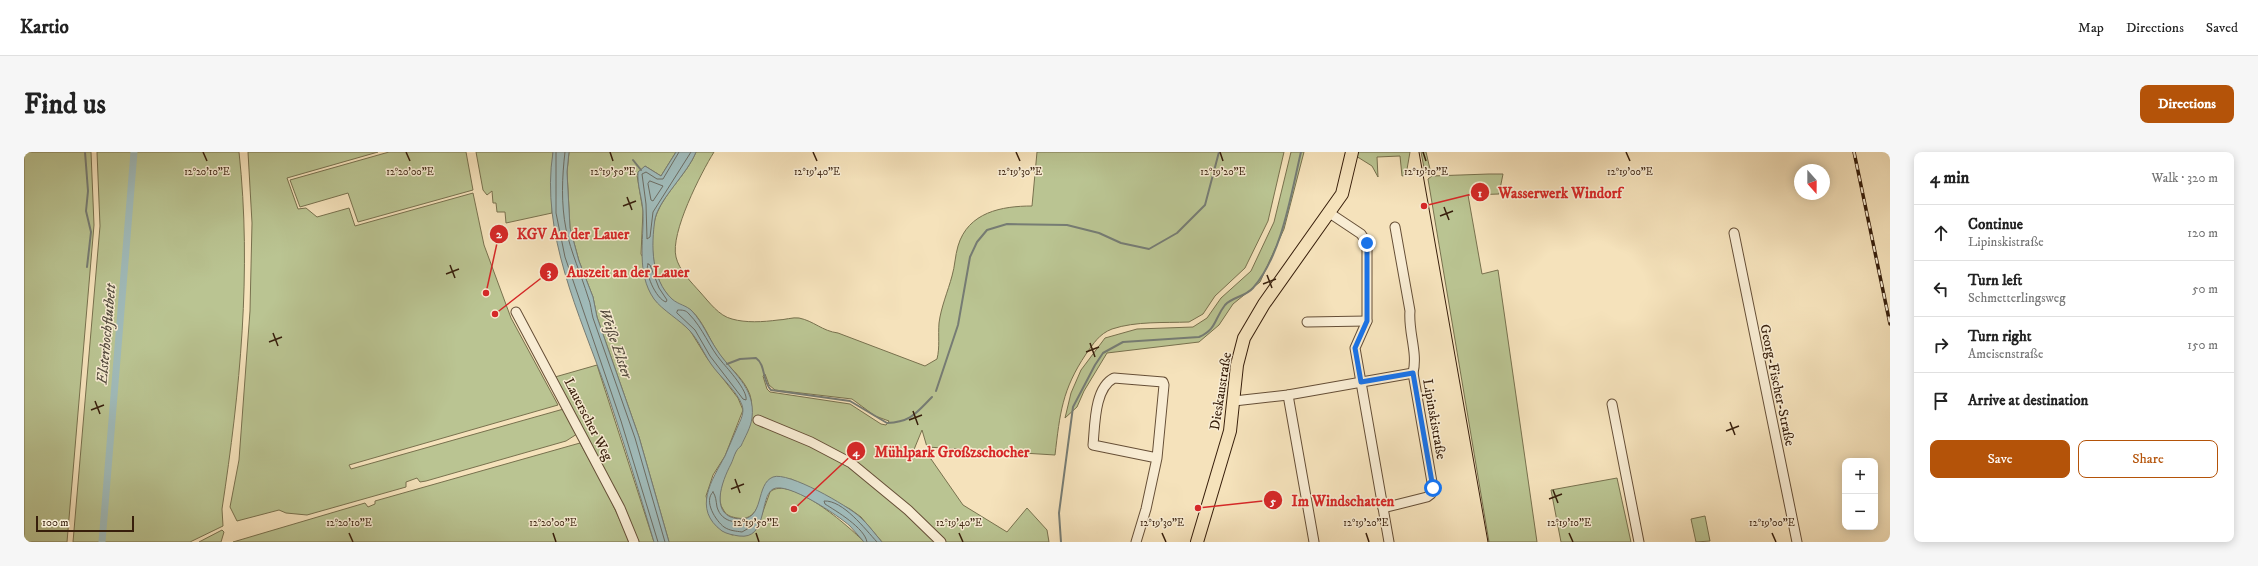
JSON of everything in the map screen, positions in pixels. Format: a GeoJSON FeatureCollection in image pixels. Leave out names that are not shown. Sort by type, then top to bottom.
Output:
{"type":"FeatureCollection","features":[{"type":"Feature","properties":{"kind":"main road","name":"Dieskaustraße"},"geometry":{"type":"LineString","coordinates":[[1198,542],[1228,439],[1234,401],[1237,365],[1244,338],[1264,304],[1342,194],[1352,152]]}},
{"type":"Feature","properties":{"kind":"street"},"geometry":{"type":"LineString","coordinates":[[1328,212],[1361,234],[1367,243],[1367,321],[1355,348],[1389,542]]}},
{"type":"Feature","properties":{"kind":"street","name":"Lipinskistraße"},"geometry":{"type":"LineString","coordinates":[[1383,508],[1427,497],[1431,494],[1433,488],[1413,373],[1416,361],[1409,322],[1410,311],[1395,227]]}},
{"type":"Feature","properties":{"kind":"street","name":"Georg-Fischer-Straße"},"geometry":{"type":"LineString","coordinates":[[1734,233],[1797,542]]}},
{"type":"Feature","properties":{"kind":"street","name":"Lauerscher Weg"},"geometry":{"type":"LineString","coordinates":[[516,312],[620,508],[634,542]]}},
{"type":"Feature","properties":{"kind":"street"},"geometry":{"type":"LineString","coordinates":[[1307,322],[1367,321]]}},
{"type":"Feature","properties":{"kind":"street"},"geometry":{"type":"LineString","coordinates":[[1234,401],[1288,395],[1413,373]]}},
{"type":"Feature","properties":{"kind":"street"},"geometry":{"type":"LineString","coordinates":[[1136,542],[1146,509],[1157,458],[1164,385],[1163,382],[1114,378],[1109,380],[1097,402],[1094,445],[1157,458]]}},
{"type":"Feature","properties":{"kind":"street"},"geometry":{"type":"LineString","coordinates":[[1288,395],[1314,542]]}},
{"type":"Feature","properties":{"kind":"street"},"geometry":{"type":"LineString","coordinates":[[1612,404],[1639,542]]}},
{"type":"Feature","properties":{"kind":"street"},"geometry":{"type":"LineString","coordinates":[[758,420],[811,442],[851,463],[908,510],[941,542]]}},
{"type":"Feature","properties":{"kind":"green space"},"geometry":{"type":"Polygon","coordinates":[[[24,152],[91,152],[94,225],[67,542],[24,542],[24,152]]]}},
{"type":"Feature","properties":{"kind":"green space","name":"Elsterhochflutbett"},"geometry":{"type":"Polygon","coordinates":[[[97,152],[239,152],[243,197],[244,286],[239,376],[222,509],[223,526],[190,542],[73,542],[100,226],[97,152]]]}},
{"type":"Feature","properties":{"kind":"green space"},"geometry":{"type":"Polygon","coordinates":[[[248,152],[378,152],[287,178],[298,209],[306,208],[317,217],[349,208],[355,226],[473,193],[484,245],[511,318],[558,405],[349,465],[351,469],[564,409],[577,434],[566,441],[426,481],[420,482],[417,478],[406,482],[406,487],[307,515],[286,513],[279,510],[237,521],[230,507],[239,460],[250,311],[252,223],[248,152]]]}},
{"type":"Feature","properties":{"kind":"green space"},"geometry":{"type":"Polygon","coordinates":[[[389,152],[466,152],[473,190],[358,222],[348,193],[300,207],[290,180],[389,152]]]}},
{"type":"Feature","properties":{"kind":"green space"},"geometry":{"type":"Polygon","coordinates":[[[476,152],[553,152],[552,213],[506,223],[505,212],[497,212],[496,203],[493,203],[492,191],[487,195],[483,190],[476,152]]]}},
{"type":"Feature","properties":{"kind":"green space"},"geometry":{"type":"Polygon","coordinates":[[[569,152],[676,152],[661,176],[645,166],[637,175],[643,211],[641,254],[674,315],[691,332],[707,358],[738,398],[743,410],[725,456],[713,475],[706,496],[712,520],[732,535],[757,528],[770,492],[779,488],[791,490],[819,505],[846,525],[864,542],[669,542],[639,437],[597,317],[593,297],[579,261],[570,228],[567,172],[569,152]]]}},
{"type":"Feature","properties":{"kind":"green space"},"geometry":{"type":"Polygon","coordinates":[[[696,152],[714,152],[695,188],[682,219],[675,246],[676,257],[686,276],[719,312],[732,319],[749,322],[794,318],[804,319],[832,332],[925,366],[937,359],[940,317],[953,272],[958,246],[963,235],[970,225],[978,218],[988,213],[1009,207],[1032,206],[1037,152],[1284,152],[1268,221],[1245,268],[1215,296],[1203,314],[1189,322],[1150,323],[1121,326],[1107,331],[1100,336],[1078,367],[1067,391],[1063,402],[1055,455],[927,447],[922,430],[913,452],[931,459],[963,505],[1007,532],[1027,508],[1047,530],[1049,542],[882,542],[861,517],[850,509],[791,479],[765,486],[757,509],[749,517],[737,518],[725,513],[720,500],[721,486],[748,423],[752,408],[750,395],[743,382],[720,355],[696,315],[692,311],[678,305],[662,287],[655,267],[653,255],[652,244],[654,222],[657,213],[666,197],[696,152]],[[765,374],[763,376],[767,389],[770,392],[850,404],[881,424],[886,425],[889,421],[875,416],[852,399],[775,390],[769,385],[765,374]]]}},
{"type":"Feature","properties":{"kind":"green space"},"geometry":{"type":"Polygon","coordinates":[[[1291,152],[1304,152],[1284,229],[1260,282],[1233,304],[1219,325],[1199,342],[1107,353],[1084,391],[1077,407],[1065,418],[1071,393],[1081,370],[1105,338],[1137,329],[1193,327],[1207,318],[1221,298],[1251,271],[1274,222],[1291,152]]]}},
{"type":"Feature","properties":{"kind":"green space"},"geometry":{"type":"Polygon","coordinates":[[[1357,152],[1410,152],[1406,175],[1402,176],[1400,156],[1377,157],[1378,177],[1372,166],[1356,156],[1357,152]]]}},
{"type":"Feature","properties":{"kind":"green space"},"geometry":{"type":"Polygon","coordinates":[[[1421,152],[1426,152],[1430,169],[1425,173],[1421,152]]]}},
{"type":"Feature","properties":{"kind":"green space"},"geometry":{"type":"Polygon","coordinates":[[[1503,174],[1499,194],[1468,195],[1482,274],[1498,270],[1537,542],[1489,542],[1428,179],[1432,176],[1503,174]]]}},
{"type":"Feature","properties":{"kind":"green space"},"geometry":{"type":"Polygon","coordinates":[[[597,365],[654,542],[637,542],[555,377],[597,365]]]}},
{"type":"Feature","properties":{"kind":"green space"},"geometry":{"type":"Polygon","coordinates":[[[580,443],[606,490],[630,542],[233,542],[365,503],[368,507],[375,504],[375,501],[580,443]]]}},
{"type":"Feature","properties":{"kind":"green space"},"geometry":{"type":"Polygon","coordinates":[[[1617,478],[1631,542],[1561,542],[1551,490],[1617,478]]]}},
{"type":"Feature","properties":{"kind":"green space"},"geometry":{"type":"Polygon","coordinates":[[[1705,516],[1710,541],[1696,542],[1691,519],[1705,516]]]}},
{"type":"Feature","properties":{"kind":"green space"},"geometry":{"type":"Polygon","coordinates":[[[222,530],[224,532],[221,542],[199,542],[222,530]]]}},
{"type":"Feature","properties":{"kind":"water"},"geometry":{"type":"Polygon","coordinates":[[[553,152],[569,152],[567,172],[570,228],[579,261],[593,297],[597,317],[639,437],[669,542],[654,542],[606,389],[574,303],[565,273],[557,243],[552,213],[550,182],[553,152]]]}},
{"type":"Feature","properties":{"kind":"water"},"geometry":{"type":"Polygon","coordinates":[[[676,152],[696,152],[687,169],[662,203],[655,219],[653,251],[656,272],[665,291],[672,299],[690,309],[699,320],[717,350],[746,389],[750,397],[752,407],[752,418],[749,428],[741,446],[735,454],[721,488],[721,505],[724,512],[730,517],[740,519],[748,518],[757,508],[767,481],[773,477],[781,477],[804,484],[843,505],[863,520],[882,542],[864,542],[850,526],[835,515],[801,495],[780,488],[773,489],[769,493],[759,525],[755,531],[748,535],[737,536],[722,531],[713,522],[708,513],[706,504],[710,484],[725,456],[741,420],[743,408],[740,400],[711,364],[693,335],[654,299],[648,289],[645,278],[642,256],[643,211],[638,182],[638,172],[645,166],[661,176],[676,152]]]}},
{"type":"Feature","properties":{"kind":"waterway"},"geometry":{"type":"LineString","coordinates":[[85,152],[88,191],[86,211],[91,232],[87,267]]}},
{"type":"Feature","properties":{"kind":"waterway","name":"Elsterhochflutbett"},"geometry":{"type":"LineString","coordinates":[[102,542],[134,152]]}},
{"type":"Feature","properties":{"kind":"waterway"},"geometry":{"type":"LineString","coordinates":[[936,391],[958,325],[970,257],[977,242],[987,230],[1007,224],[1067,225],[1099,233],[1121,243],[1149,249],[1177,233],[1205,205],[1219,152]]}},
{"type":"Feature","properties":{"kind":"waterway"},"geometry":{"type":"LineString","coordinates":[[1061,542],[1059,513],[1073,407],[1095,365],[1103,353],[1123,342],[1199,337],[1209,331],[1221,310],[1228,302],[1253,288],[1263,274],[1278,242],[1289,205],[1301,152]]}},
{"type":"Feature","properties":{"kind":"waterway"},"geometry":{"type":"LineString","coordinates":[[633,160],[641,170]]}},
{"type":"Feature","properties":{"kind":"waterway"},"geometry":{"type":"LineString","coordinates":[[727,364],[740,359],[756,358],[761,365],[766,382],[771,390],[850,401],[887,423],[908,419],[932,397]]}},
{"type":"Feature","properties":{"kind":"tram line"},"geometry":{"type":"LineString","coordinates":[[1419,152],[1488,542]]}},
{"type":"Feature","properties":{"kind":"railway"},"geometry":{"type":"LineString","coordinates":[[1854,152],[1890,324]]}},
{"type":"Feature","properties":{"kind":"place","name":"Wasserwerk Windorf"},"geometry":{"type":"Point","coordinates":[1424,206]}},
{"type":"Feature","properties":{"kind":"place","name":"KGV An der Lauer"},"geometry":{"type":"Point","coordinates":[486,293]}},
{"type":"Feature","properties":{"kind":"place","name":"Auszeit an der Lauer"},"geometry":{"type":"Point","coordinates":[495,314]}},
{"type":"Feature","properties":{"kind":"place","name":"Im Windschatten"},"geometry":{"type":"Point","coordinates":[1198,508]}},
{"type":"Feature","properties":{"kind":"place","name":"Mühlpark Großzschocher"},"geometry":{"type":"Point","coordinates":[794,509]}},
{"type":"Feature","properties":{"kind":"route"},"geometry":{"type":"LineString","coordinates":[[1367,243],[1367,321],[1355,348],[1361,382],[1413,373],[1433,488]]}},
{"type":"Feature","properties":{"kind":"water label","name":"Weiße Elster"},"geometry":{"type":"Point","coordinates":[616,343]}}]}
